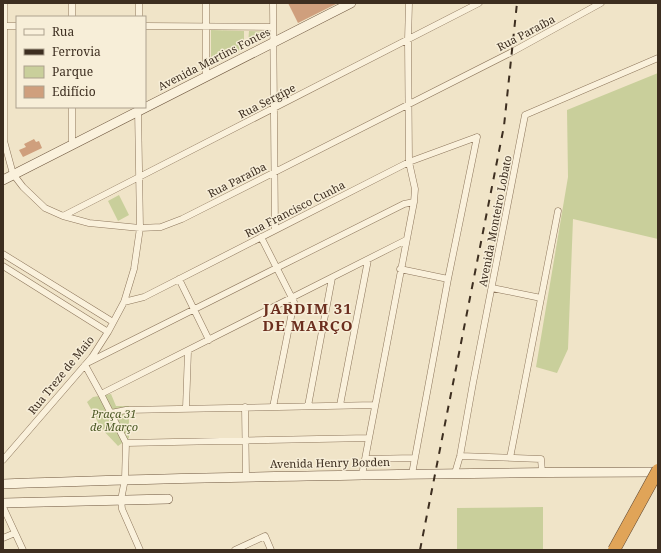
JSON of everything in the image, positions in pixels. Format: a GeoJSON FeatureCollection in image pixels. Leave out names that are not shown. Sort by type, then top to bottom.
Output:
{"type":"FeatureCollection","features":[{"type":"Feature","properties":{"kind":"highway"},"geometry":{"type":"LineString","coordinates":[[614,550],[658,471]]}},
{"type":"Feature","properties":{"kind":"street","name":"Rua Paraíba"},"geometry":{"type":"LineString","coordinates":[[4,3],[4,141],[13,174],[45,208],[63,216],[89,223],[140,228],[161,226],[182,219],[512,52],[601,3]]}},
{"type":"Feature","properties":{"kind":"street"},"geometry":{"type":"LineString","coordinates":[[72,3],[72,16]]}},
{"type":"Feature","properties":{"kind":"street"},"geometry":{"type":"LineString","coordinates":[[139,3],[139,16]]}},
{"type":"Feature","properties":{"kind":"street"},"geometry":{"type":"LineString","coordinates":[[206,3],[206,76]]}},
{"type":"Feature","properties":{"kind":"street"},"geometry":{"type":"LineString","coordinates":[[273,3],[275,230]]}},
{"type":"Feature","properties":{"kind":"street","name":"Avenida Martins Fontes"},"geometry":{"type":"LineString","coordinates":[[146,105],[274,42],[342,5],[351,3]]}},
{"type":"Feature","properties":{"kind":"street"},"geometry":{"type":"LineString","coordinates":[[362,475],[400,269],[414,202],[415,189],[409,162],[409,3]]}},
{"type":"Feature","properties":{"kind":"street","name":"Rua Sergípe"},"geometry":{"type":"LineString","coordinates":[[63,216],[480,3]]}},
{"type":"Feature","properties":{"kind":"street"},"geometry":{"type":"LineString","coordinates":[[3,26],[16,26]]}},
{"type":"Feature","properties":{"kind":"street"},"geometry":{"type":"LineString","coordinates":[[146,26],[273,28]]}},
{"type":"Feature","properties":{"kind":"street","name":"Avenida Monteiro Lobato"},"geometry":{"type":"LineString","coordinates":[[455,473],[460,456],[525,115],[658,58]]}},
{"type":"Feature","properties":{"kind":"street"},"geometry":{"type":"LineString","coordinates":[[72,108],[72,144]]}},
{"type":"Feature","properties":{"kind":"street","name":"Avenida Martins Fontes"},"geometry":{"type":"LineString","coordinates":[[3,180],[138,109]]}},
{"type":"Feature","properties":{"kind":"street","name":"Rua Treze de Maio"},"geometry":{"type":"LineString","coordinates":[[3,460],[86,364],[108,332],[124,302],[134,269],[140,228],[138,109]]}},
{"type":"Feature","properties":{"kind":"street","name":"Rua Francisco Cunha"},"geometry":{"type":"LineString","coordinates":[[124,302],[144,297],[409,162],[477,137],[448,279]]}},
{"type":"Feature","properties":{"kind":"street"},"geometry":{"type":"LineString","coordinates":[[140,550],[122,509],[121,500],[125,479],[126,443],[86,364],[404,204],[414,202]]}},
{"type":"Feature","properties":{"kind":"street"},"geometry":{"type":"LineString","coordinates":[[510,458],[558,211]]}},
{"type":"Feature","properties":{"kind":"street"},"geometry":{"type":"LineString","coordinates":[[261,238],[294,302],[273,406]]}},
{"type":"Feature","properties":{"kind":"street"},"geometry":{"type":"LineString","coordinates":[[101,394],[406,240]]}},
{"type":"Feature","properties":{"kind":"street"},"geometry":{"type":"LineString","coordinates":[[3,254],[113,322]]}},
{"type":"Feature","properties":{"kind":"street"},"geometry":{"type":"LineString","coordinates":[[340,405],[368,260]]}},
{"type":"Feature","properties":{"kind":"street"},"geometry":{"type":"LineString","coordinates":[[3,266],[108,332]]}},
{"type":"Feature","properties":{"kind":"street"},"geometry":{"type":"LineString","coordinates":[[400,269],[448,279],[412,474]]}},
{"type":"Feature","properties":{"kind":"street"},"geometry":{"type":"LineString","coordinates":[[308,406],[332,278]]}},
{"type":"Feature","properties":{"kind":"street"},"geometry":{"type":"LineString","coordinates":[[179,279],[209,340]]}},
{"type":"Feature","properties":{"kind":"street"},"geometry":{"type":"LineString","coordinates":[[492,288],[541,298]]}},
{"type":"Feature","properties":{"kind":"street"},"geometry":{"type":"LineString","coordinates":[[186,408],[188,351]]}},
{"type":"Feature","properties":{"kind":"street"},"geometry":{"type":"LineString","coordinates":[[111,413],[126,410],[186,408],[375,405]]}},
{"type":"Feature","properties":{"kind":"street"},"geometry":{"type":"LineString","coordinates":[[245,407],[246,477]]}},
{"type":"Feature","properties":{"kind":"street"},"geometry":{"type":"LineString","coordinates":[[126,443],[369,438]]}},
{"type":"Feature","properties":{"kind":"street"},"geometry":{"type":"LineString","coordinates":[[460,456],[541,459],[542,472]]}},
{"type":"Feature","properties":{"kind":"street","name":"Avenida Henry Borden"},"geometry":{"type":"LineString","coordinates":[[364,459],[415,458]]}},
{"type":"Feature","properties":{"kind":"street","name":"Avenida Henry Borden"},"geometry":{"type":"LineString","coordinates":[[3,484],[125,479],[658,471]]}},
{"type":"Feature","properties":{"kind":"street"},"geometry":{"type":"LineString","coordinates":[[3,503],[168,499]]}},
{"type":"Feature","properties":{"kind":"street"},"geometry":{"type":"LineString","coordinates":[[3,507],[23,550]]}},
{"type":"Feature","properties":{"kind":"street"},"geometry":{"type":"LineString","coordinates":[[3,538],[15,533]]}},
{"type":"Feature","properties":{"kind":"street"},"geometry":{"type":"LineString","coordinates":[[235,550],[265,536],[271,550]]}},
{"type":"Feature","properties":{"kind":"green space"},"geometry":{"type":"Polygon","coordinates":[[[211,30],[244,31],[244,48],[211,65],[211,30]]]}},
{"type":"Feature","properties":{"kind":"green space"},"geometry":{"type":"Polygon","coordinates":[[[249,31],[268,32],[268,35],[267,37],[248,46],[249,31]]]}},
{"type":"Feature","properties":{"kind":"green space"},"geometry":{"type":"Polygon","coordinates":[[[658,73],[658,239],[573,219],[568,349],[557,373],[536,367],[568,177],[567,110],[658,73]]]}},
{"type":"Feature","properties":{"kind":"green space"},"geometry":{"type":"Polygon","coordinates":[[[119,195],[129,215],[118,221],[108,201],[119,195]]]}},
{"type":"Feature","properties":{"kind":"green space","name":"Praça 31 de Março"},"geometry":{"type":"Polygon","coordinates":[[[111,394],[116,406],[129,406],[129,438],[118,446],[100,427],[87,402],[93,397],[111,394]]]}},
{"type":"Feature","properties":{"kind":"green space"},"geometry":{"type":"Polygon","coordinates":[[[543,507],[543,550],[457,550],[457,508],[543,507]]]}},
{"type":"Feature","properties":{"kind":"building"},"geometry":{"type":"Polygon","coordinates":[[[288,3],[338,3],[298,23],[288,3]]]}},
{"type":"Feature","properties":{"kind":"building"},"geometry":{"type":"Polygon","coordinates":[[[34,139],[36,142],[39,141],[42,148],[23,157],[19,150],[26,147],[24,144],[34,139]]]}},
{"type":"Feature","properties":{"kind":"railway"},"geometry":{"type":"LineString","coordinates":[[420,550],[504,126],[517,3]]}},
{"type":"Feature","properties":{"kind":"district","name":"JARDIM 31 DE MARÇO"},"geometry":{"type":"Point","coordinates":[308,318]}}]}
